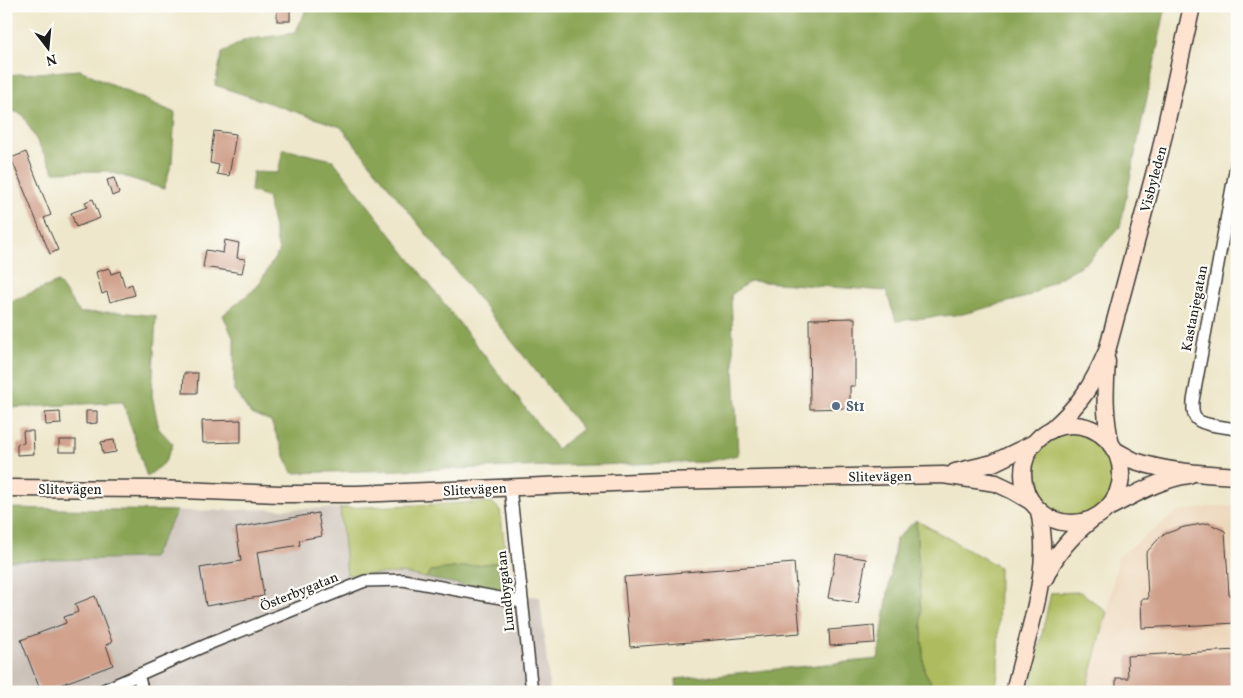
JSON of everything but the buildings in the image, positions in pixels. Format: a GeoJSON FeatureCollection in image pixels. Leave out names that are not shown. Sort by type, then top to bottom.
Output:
{"type":"FeatureCollection","features":[{"type":"Feature","properties":{"kind":"main road","name":"Visbyleden"},"geometry":{"type":"LineString","coordinates":[[1051,430],[1086,394],[1096,377],[1107,351],[1160,152],[1192,6]]}},
{"type":"Feature","properties":{"kind":"main road","name":"Visbyleden"},"geometry":{"type":"LineString","coordinates":[[1107,351],[1104,399],[1107,429],[1113,447]]}},
{"type":"Feature","properties":{"kind":"main road"},"geometry":{"type":"LineString","coordinates":[[1014,692],[1038,594],[1043,550],[1035,506],[1025,488],[1023,472],[1026,457],[1034,443],[1042,435],[1067,425],[1084,426],[1099,433],[1113,447],[1134,460],[1154,466],[1199,474],[1237,476]]}},
{"type":"Feature","properties":{"kind":"main road","name":"Slitevägen"},"geometry":{"type":"LineString","coordinates":[[943,475],[993,463],[1034,443]]}},
{"type":"Feature","properties":{"kind":"main road"},"geometry":{"type":"LineString","coordinates":[[1038,594],[1049,569],[1070,538],[1116,497],[1120,481],[1120,465],[1113,447]]}},
{"type":"Feature","properties":{"kind":"main road"},"geometry":{"type":"LineString","coordinates":[[1035,506],[1047,516],[1062,522],[1077,523],[1099,514],[1157,484],[1178,477],[1199,474]]}},
{"type":"Feature","properties":{"kind":"main road","name":"Slitevägen"},"geometry":{"type":"LineString","coordinates":[[6,488],[157,489],[280,494],[376,493],[741,479],[943,475],[996,483],[1013,491],[1035,506]]}},
{"type":"Feature","properties":{"kind":"street","name":"Kastanjegatan"},"geometry":{"type":"LineString","coordinates":[[1237,160],[1192,401],[1198,420],[1204,424],[1237,429]]}},
{"type":"Feature","properties":{"kind":"street","name":"Lundbygatan"},"geometry":{"type":"LineString","coordinates":[[510,488],[532,692]]}},
{"type":"Feature","properties":{"kind":"street","name":"Österbygatan"},"geometry":{"type":"LineString","coordinates":[[99,692],[365,581],[403,580],[522,602]]}},
{"type":"Feature","properties":{"kind":"street"},"geometry":{"type":"LineString","coordinates":[[138,675],[143,692]]}},
{"type":"Feature","properties":{"kind":"shaded area"},"geometry":{"type":"Polygon","coordinates":[[[1216,506],[1237,506],[1237,692],[1086,692],[1107,612],[1118,557],[1177,512],[1216,506]]]}},
{"type":"Feature","properties":{"kind":"shaded area"},"geometry":{"type":"Polygon","coordinates":[[[340,508],[348,575],[403,573],[511,594],[540,597],[550,692],[6,692],[6,561],[152,558],[177,511],[340,508]]]}},
{"type":"Feature","properties":{"kind":"green space"},"geometry":{"type":"Polygon","coordinates":[[[308,6],[1166,6],[1120,227],[1087,262],[1027,297],[963,314],[896,321],[886,291],[750,281],[731,295],[738,455],[706,462],[292,473],[271,422],[251,414],[234,391],[234,340],[223,315],[257,287],[279,251],[267,197],[251,191],[253,172],[278,173],[283,149],[333,160],[557,449],[582,429],[341,127],[215,85],[222,53],[245,40],[295,33],[308,6]]]}},
{"type":"Feature","properties":{"kind":"green space"},"geometry":{"type":"Polygon","coordinates":[[[80,70],[175,113],[172,162],[164,189],[107,171],[54,172],[22,114],[6,109],[6,75],[80,70]]]}},
{"type":"Feature","properties":{"kind":"green space"},"geometry":{"type":"Polygon","coordinates":[[[58,282],[80,313],[119,312],[156,316],[152,395],[159,429],[173,444],[165,462],[147,477],[123,402],[6,408],[6,303],[58,282]]]}},
{"type":"Feature","properties":{"kind":"green space"},"geometry":{"type":"Polygon","coordinates":[[[1073,432],[1090,435],[1104,444],[1113,458],[1116,475],[1113,492],[1104,506],[1090,515],[1073,518],[1056,515],[1042,506],[1033,492],[1030,475],[1033,458],[1042,444],[1056,435],[1073,432]]]}},
{"type":"Feature","properties":{"kind":"green space"},"geometry":{"type":"Polygon","coordinates":[[[492,502],[500,510],[507,561],[431,571],[426,578],[403,573],[347,575],[340,508],[492,502]]]}},
{"type":"Feature","properties":{"kind":"green space"},"geometry":{"type":"Polygon","coordinates":[[[6,508],[177,511],[152,558],[6,561],[6,508]]]}},
{"type":"Feature","properties":{"kind":"green space"},"geometry":{"type":"Polygon","coordinates":[[[916,520],[999,567],[998,673],[995,692],[936,692],[924,670],[916,520]]]}},
{"type":"Feature","properties":{"kind":"green space"},"geometry":{"type":"Polygon","coordinates":[[[916,520],[924,670],[936,692],[677,692],[676,679],[878,659],[896,539],[916,520]]]}},
{"type":"Feature","properties":{"kind":"green space"},"geometry":{"type":"Polygon","coordinates":[[[507,561],[511,594],[426,578],[431,571],[507,561]]]}},
{"type":"Feature","properties":{"kind":"green space"},"geometry":{"type":"Polygon","coordinates":[[[1081,592],[1107,612],[1086,692],[1029,692],[1051,593],[1081,592]]]}},
{"type":"Feature","properties":{"kind":"place","name":"St1"},"geometry":{"type":"Point","coordinates":[836,406]}}]}
